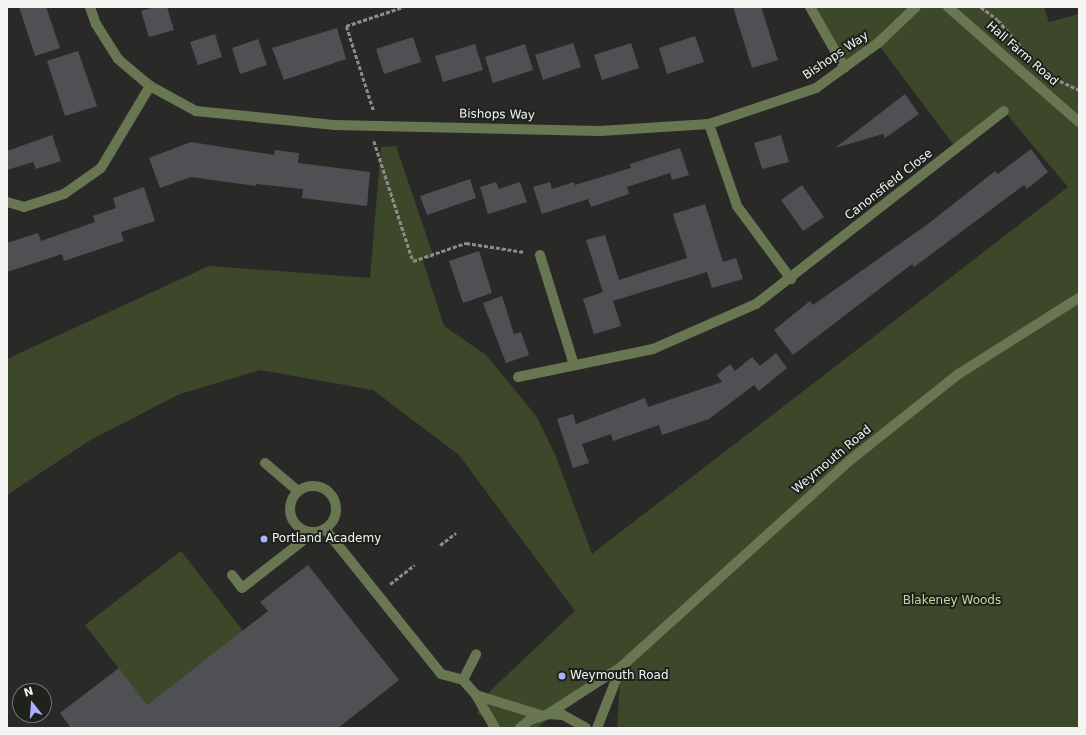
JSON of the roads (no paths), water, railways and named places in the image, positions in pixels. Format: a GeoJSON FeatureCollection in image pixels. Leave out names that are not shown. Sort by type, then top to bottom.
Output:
{"type":"FeatureCollection","features":[{"type":"Feature","properties":{"kind":"street","name":"Bishops Way"},"geometry":{"type":"LineString","coordinates":[[90,7],[96,24],[118,59],[150,86],[196,111],[373,126],[600,131],[709,124],[816,88],[878,43],[916,7]]}},
{"type":"Feature","properties":{"kind":"street"},"geometry":{"type":"LineString","coordinates":[[810,7],[845,68]]}},
{"type":"Feature","properties":{"kind":"street","name":"Hall Farm Road"},"geometry":{"type":"LineString","coordinates":[[948,7],[1079,122]]}},
{"type":"Feature","properties":{"kind":"street"},"geometry":{"type":"LineString","coordinates":[[7,202],[24,206],[64,194],[101,168],[150,86]]}},
{"type":"Feature","properties":{"kind":"street","name":"Canonsfield Close"},"geometry":{"type":"LineString","coordinates":[[518,377],[653,349],[756,304],[791,279],[1004,111]]}},
{"type":"Feature","properties":{"kind":"street"},"geometry":{"type":"LineString","coordinates":[[709,124],[737,206],[791,279]]}},
{"type":"Feature","properties":{"kind":"street"},"geometry":{"type":"LineString","coordinates":[[540,255],[574,365]]}},
{"type":"Feature","properties":{"kind":"street","name":"Weymouth Road"},"geometry":{"type":"LineString","coordinates":[[520,728],[544,715],[621,667],[849,461],[957,375],[1079,298]]}},
{"type":"Feature","properties":{"kind":"street"},"geometry":{"type":"LineString","coordinates":[[265,463],[298,491]]}},
{"type":"Feature","properties":{"kind":"street"},"geometry":{"type":"LineString","coordinates":[[232,576],[242,588],[314,532],[325,529],[336,513],[332,497],[318,487],[298,491],[291,502],[291,516],[299,528],[314,532]]}},
{"type":"Feature","properties":{"kind":"street"},"geometry":{"type":"LineString","coordinates":[[325,529],[441,674],[463,680],[476,695],[495,728]]}},
{"type":"Feature","properties":{"kind":"street"},"geometry":{"type":"LineString","coordinates":[[463,680],[476,654]]}},
{"type":"Feature","properties":{"kind":"street","name":"Weymouth Road"},"geometry":{"type":"LineString","coordinates":[[597,728],[621,667]]}},
{"type":"Feature","properties":{"kind":"street"},"geometry":{"type":"LineString","coordinates":[[476,695],[544,715],[563,715],[586,728]]}},
{"type":"Feature","properties":{"kind":"place","name":"Portland Academy"},"geometry":{"type":"Point","coordinates":[264,539]}},
{"type":"Feature","properties":{"kind":"place","name":"Weymouth Road"},"geometry":{"type":"Point","coordinates":[562,676]}},
{"type":"Feature","properties":{"kind":"park label","name":"Blakeney Woods"},"geometry":{"type":"Point","coordinates":[952,601]}}]}
